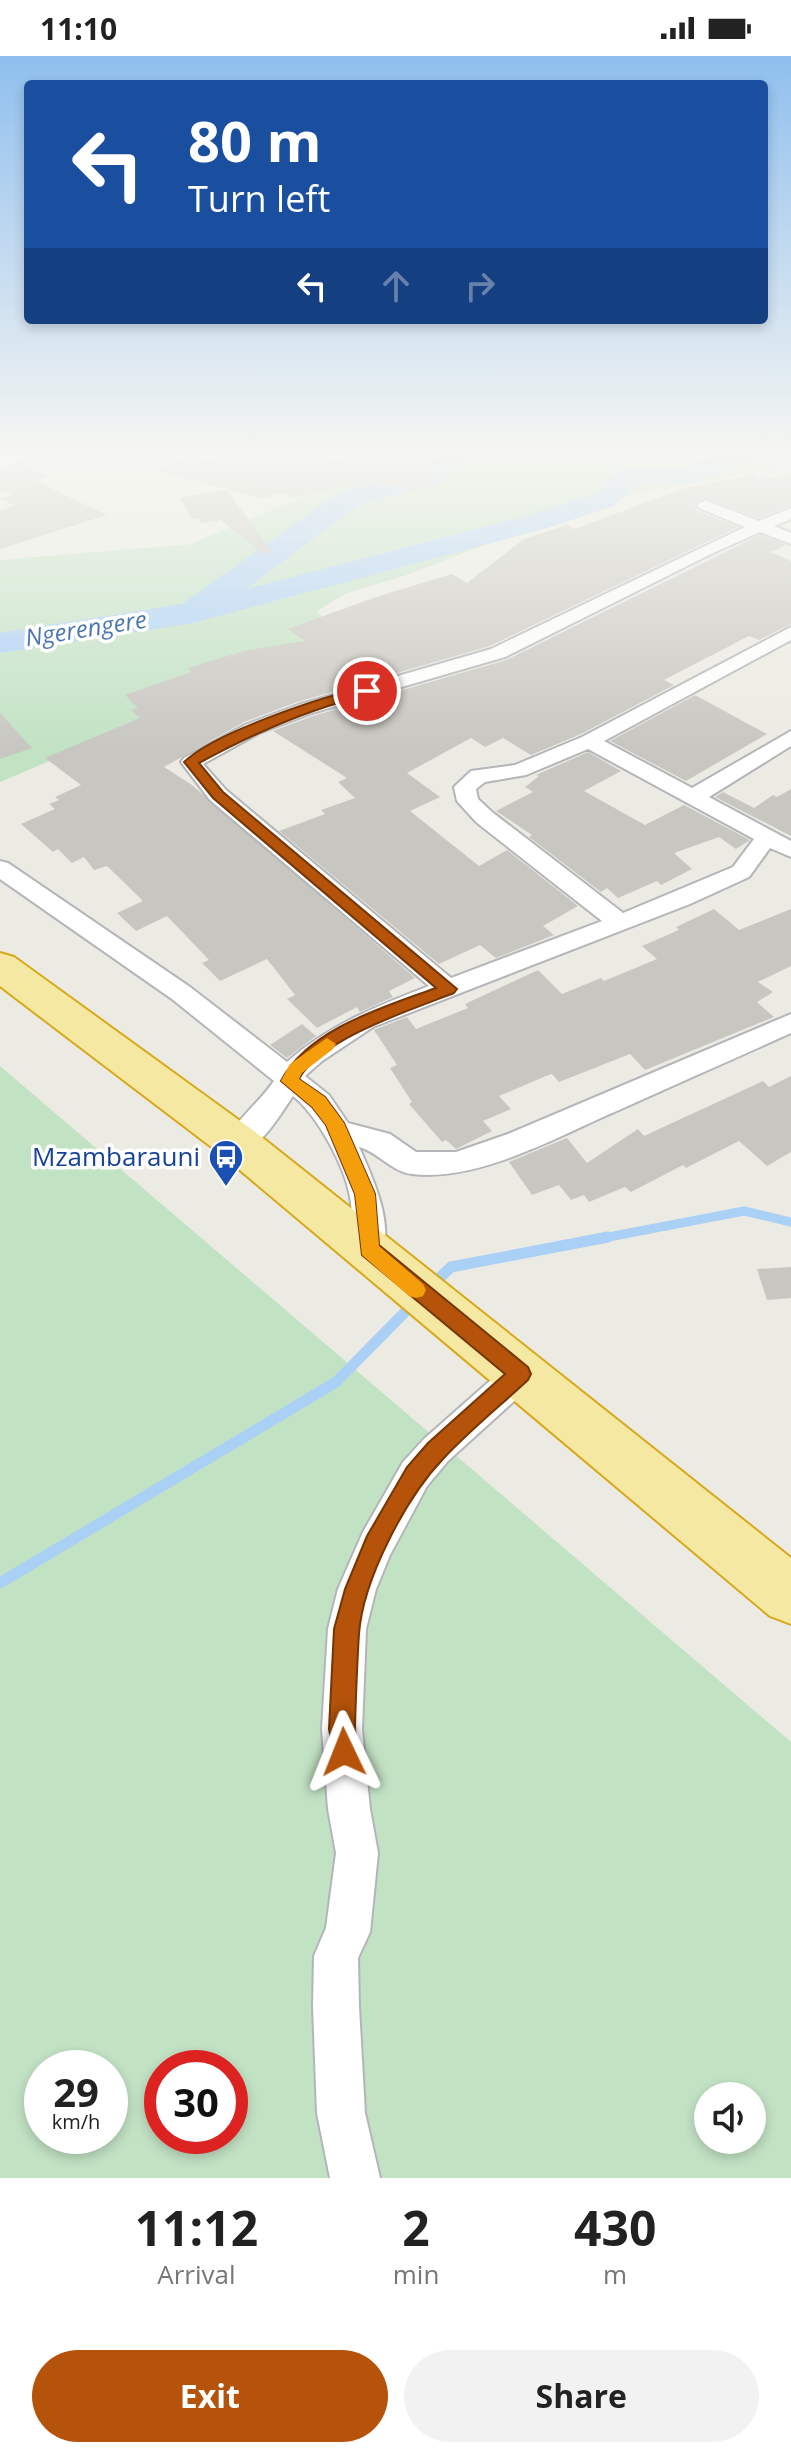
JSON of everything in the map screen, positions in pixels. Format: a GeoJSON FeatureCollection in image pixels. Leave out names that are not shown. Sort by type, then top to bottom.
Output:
{"type":"FeatureCollection","features":[{"type":"Feature","properties":{"kind":"highway"},"geometry":{"type":"LineString","coordinates":[[0,966],[238,1143],[791,1595]]}},
{"type":"Feature","properties":{"kind":"street"},"geometry":{"type":"LineString","coordinates":[[448,989],[218,795],[191,762],[252,729],[305,709],[498,653],[704,552]]}},
{"type":"Feature","properties":{"kind":"street"},"geometry":{"type":"LineString","coordinates":[[618,921],[484,817],[468,801],[464,791],[479,776],[519,771],[589,741],[791,633]]}},
{"type":"Feature","properties":{"kind":"street"},"geometry":{"type":"LineString","coordinates":[[693,797],[791,737]]}},
{"type":"Feature","properties":{"kind":"street"},"geometry":{"type":"LineString","coordinates":[[589,741],[791,850]]}},
{"type":"Feature","properties":{"kind":"street"},"geometry":{"type":"LineString","coordinates":[[238,1143],[269,1110],[296,1069],[313,1054],[364,1021],[682,899],[741,872],[767,837]]}},
{"type":"Feature","properties":{"kind":"street"},"geometry":{"type":"LineString","coordinates":[[0,868],[181,993],[319,1102],[330,1115],[365,1194],[382,1261]]}},
{"type":"Feature","properties":{"kind":"street"},"geometry":{"type":"LineString","coordinates":[[338,1131],[380,1142],[411,1163],[457,1163],[518,1142],[791,1023]]}},
{"type":"Feature","properties":{"kind":"street"},"geometry":{"type":"LineString","coordinates":[[355,2178],[341,2113],[336,2007],[336,1956],[348,1932],[357,1853],[349,1809],[342,1729],[347,1629],[357,1589],[376,1544],[415,1474],[436,1450],[521,1374]]}},
{"type":"Feature","properties":{"kind":"green space"},"geometry":{"type":"Polygon","coordinates":[[[95,552],[466,552],[404,576],[346,593],[317,611],[329,625],[295,657],[0,782],[0,560],[95,552]]]}},
{"type":"Feature","properties":{"kind":"green space"},"geometry":{"type":"Polygon","coordinates":[[[0,1066],[791,1742],[791,2178],[0,2178],[0,1066]]]}},
{"type":"Feature","properties":{"kind":"building"},"geometry":{"type":"Polygon","coordinates":[[[507,552],[686,552],[490,646],[297,702],[244,722],[164,767],[192,785],[415,978],[389,991],[393,997],[360,1012],[357,1007],[317,1028],[287,999],[295,995],[267,959],[220,981],[202,963],[209,960],[167,916],[136,931],[117,913],[143,901],[107,866],[94,870],[84,857],[72,863],[58,849],[53,852],[21,824],[55,809],[49,804],[59,800],[55,797],[81,785],[45,758],[140,718],[131,710],[138,708],[125,695],[191,672],[188,668],[244,651],[305,641],[288,629],[376,597],[452,574],[467,583],[507,552]]]}},
{"type":"Feature","properties":{"kind":"building"},"geometry":{"type":"Polygon","coordinates":[[[725,552],[771,552],[791,561],[791,624],[759,640],[749,636],[664,680],[674,685],[581,734],[531,755],[503,738],[485,747],[471,738],[407,773],[440,797],[410,811],[479,866],[507,850],[578,906],[543,926],[554,935],[496,958],[480,945],[439,964],[279,831],[325,814],[321,810],[355,798],[338,782],[347,778],[273,731],[313,716],[506,660],[725,552]]]}},
{"type":"Feature","properties":{"kind":"building"},"geometry":{"type":"Polygon","coordinates":[[[695,695],[767,734],[686,781],[610,741],[695,695]]]}},
{"type":"Feature","properties":{"kind":"building"},"geometry":{"type":"Polygon","coordinates":[[[0,713],[32,748],[0,759],[0,713]]]}},
{"type":"Feature","properties":{"kind":"building"},"geometry":{"type":"Polygon","coordinates":[[[588,752],[621,771],[584,791],[645,825],[684,805],[750,840],[736,849],[719,837],[674,853],[692,869],[661,885],[657,881],[618,898],[607,888],[601,892],[529,837],[532,835],[496,811],[533,792],[525,787],[539,776],[536,775],[588,752]]]}},
{"type":"Feature","properties":{"kind":"building"},"geometry":{"type":"Polygon","coordinates":[[[791,789],[791,836],[715,797],[723,792],[754,808],[773,795],[777,797],[791,789]]]}},
{"type":"Feature","properties":{"kind":"building"},"geometry":{"type":"Polygon","coordinates":[[[714,909],[739,930],[791,909],[791,966],[758,982],[773,992],[757,1002],[774,1017],[645,1070],[630,1054],[559,1082],[552,1074],[546,1076],[499,1096],[511,1109],[483,1121],[492,1131],[456,1149],[446,1140],[442,1142],[409,1104],[412,1102],[390,1068],[397,1065],[374,1030],[407,1017],[416,1029],[468,1008],[465,1004],[538,970],[562,994],[601,978],[604,981],[657,959],[642,946],[679,930],[676,927],[714,909]]]}},
{"type":"Feature","properties":{"kind":"building"},"geometry":{"type":"Polygon","coordinates":[[[302,1024],[316,1036],[287,1058],[270,1045],[302,1024]]]}},
{"type":"Feature","properties":{"kind":"building"},"geometry":{"type":"Polygon","coordinates":[[[791,1076],[791,1152],[767,1166],[739,1141],[631,1192],[625,1187],[589,1202],[584,1195],[571,1200],[559,1185],[532,1195],[509,1162],[567,1138],[587,1163],[638,1129],[644,1136],[763,1081],[769,1087],[791,1076]]]}},
{"type":"Feature","properties":{"kind":"building"},"geometry":{"type":"Polygon","coordinates":[[[791,1267],[791,1298],[767,1300],[757,1269],[791,1267]]]}},
{"type":"Feature","properties":{"kind":"waterway","name":"Ngerengere"},"geometry":{"type":"LineString","coordinates":[[192,613],[276,552]]}},
{"type":"Feature","properties":{"kind":"waterway"},"geometry":{"type":"LineString","coordinates":[[192,613],[423,552]]}},
{"type":"Feature","properties":{"kind":"waterway","name":"Ngerengere"},"geometry":{"type":"LineString","coordinates":[[0,643],[192,613]]}},
{"type":"Feature","properties":{"kind":"waterway"},"geometry":{"type":"LineString","coordinates":[[598,1239],[744,1211],[791,1222]]}},
{"type":"Feature","properties":{"kind":"waterway"},"geometry":{"type":"LineString","coordinates":[[432,1285],[451,1267],[608,1237]]}},
{"type":"Feature","properties":{"kind":"waterway"},"geometry":{"type":"LineString","coordinates":[[0,1583],[336,1382],[413,1304]]}},
{"type":"Feature","properties":{"kind":"slow traffic"},"geometry":{"type":"LineString","coordinates":[[327,1044],[296,1069],[289,1081],[319,1102],[334,1123],[365,1194],[369,1249],[416,1290]]}},
{"type":"Feature","properties":{"kind":"place","name":"Mzambarauni"},"geometry":{"type":"Point","coordinates":[226,1188]}},
{"type":"Feature","properties":{"kind":"route"},"geometry":{"type":"LineString","coordinates":[[344,1752],[342,1729],[347,1629],[357,1589],[376,1544],[415,1474],[436,1450],[521,1374],[369,1249],[365,1194],[334,1123],[319,1102],[289,1081],[296,1069],[313,1054],[364,1021],[448,989],[218,795],[191,762],[252,729],[346,695],[367,691]]}}]}
